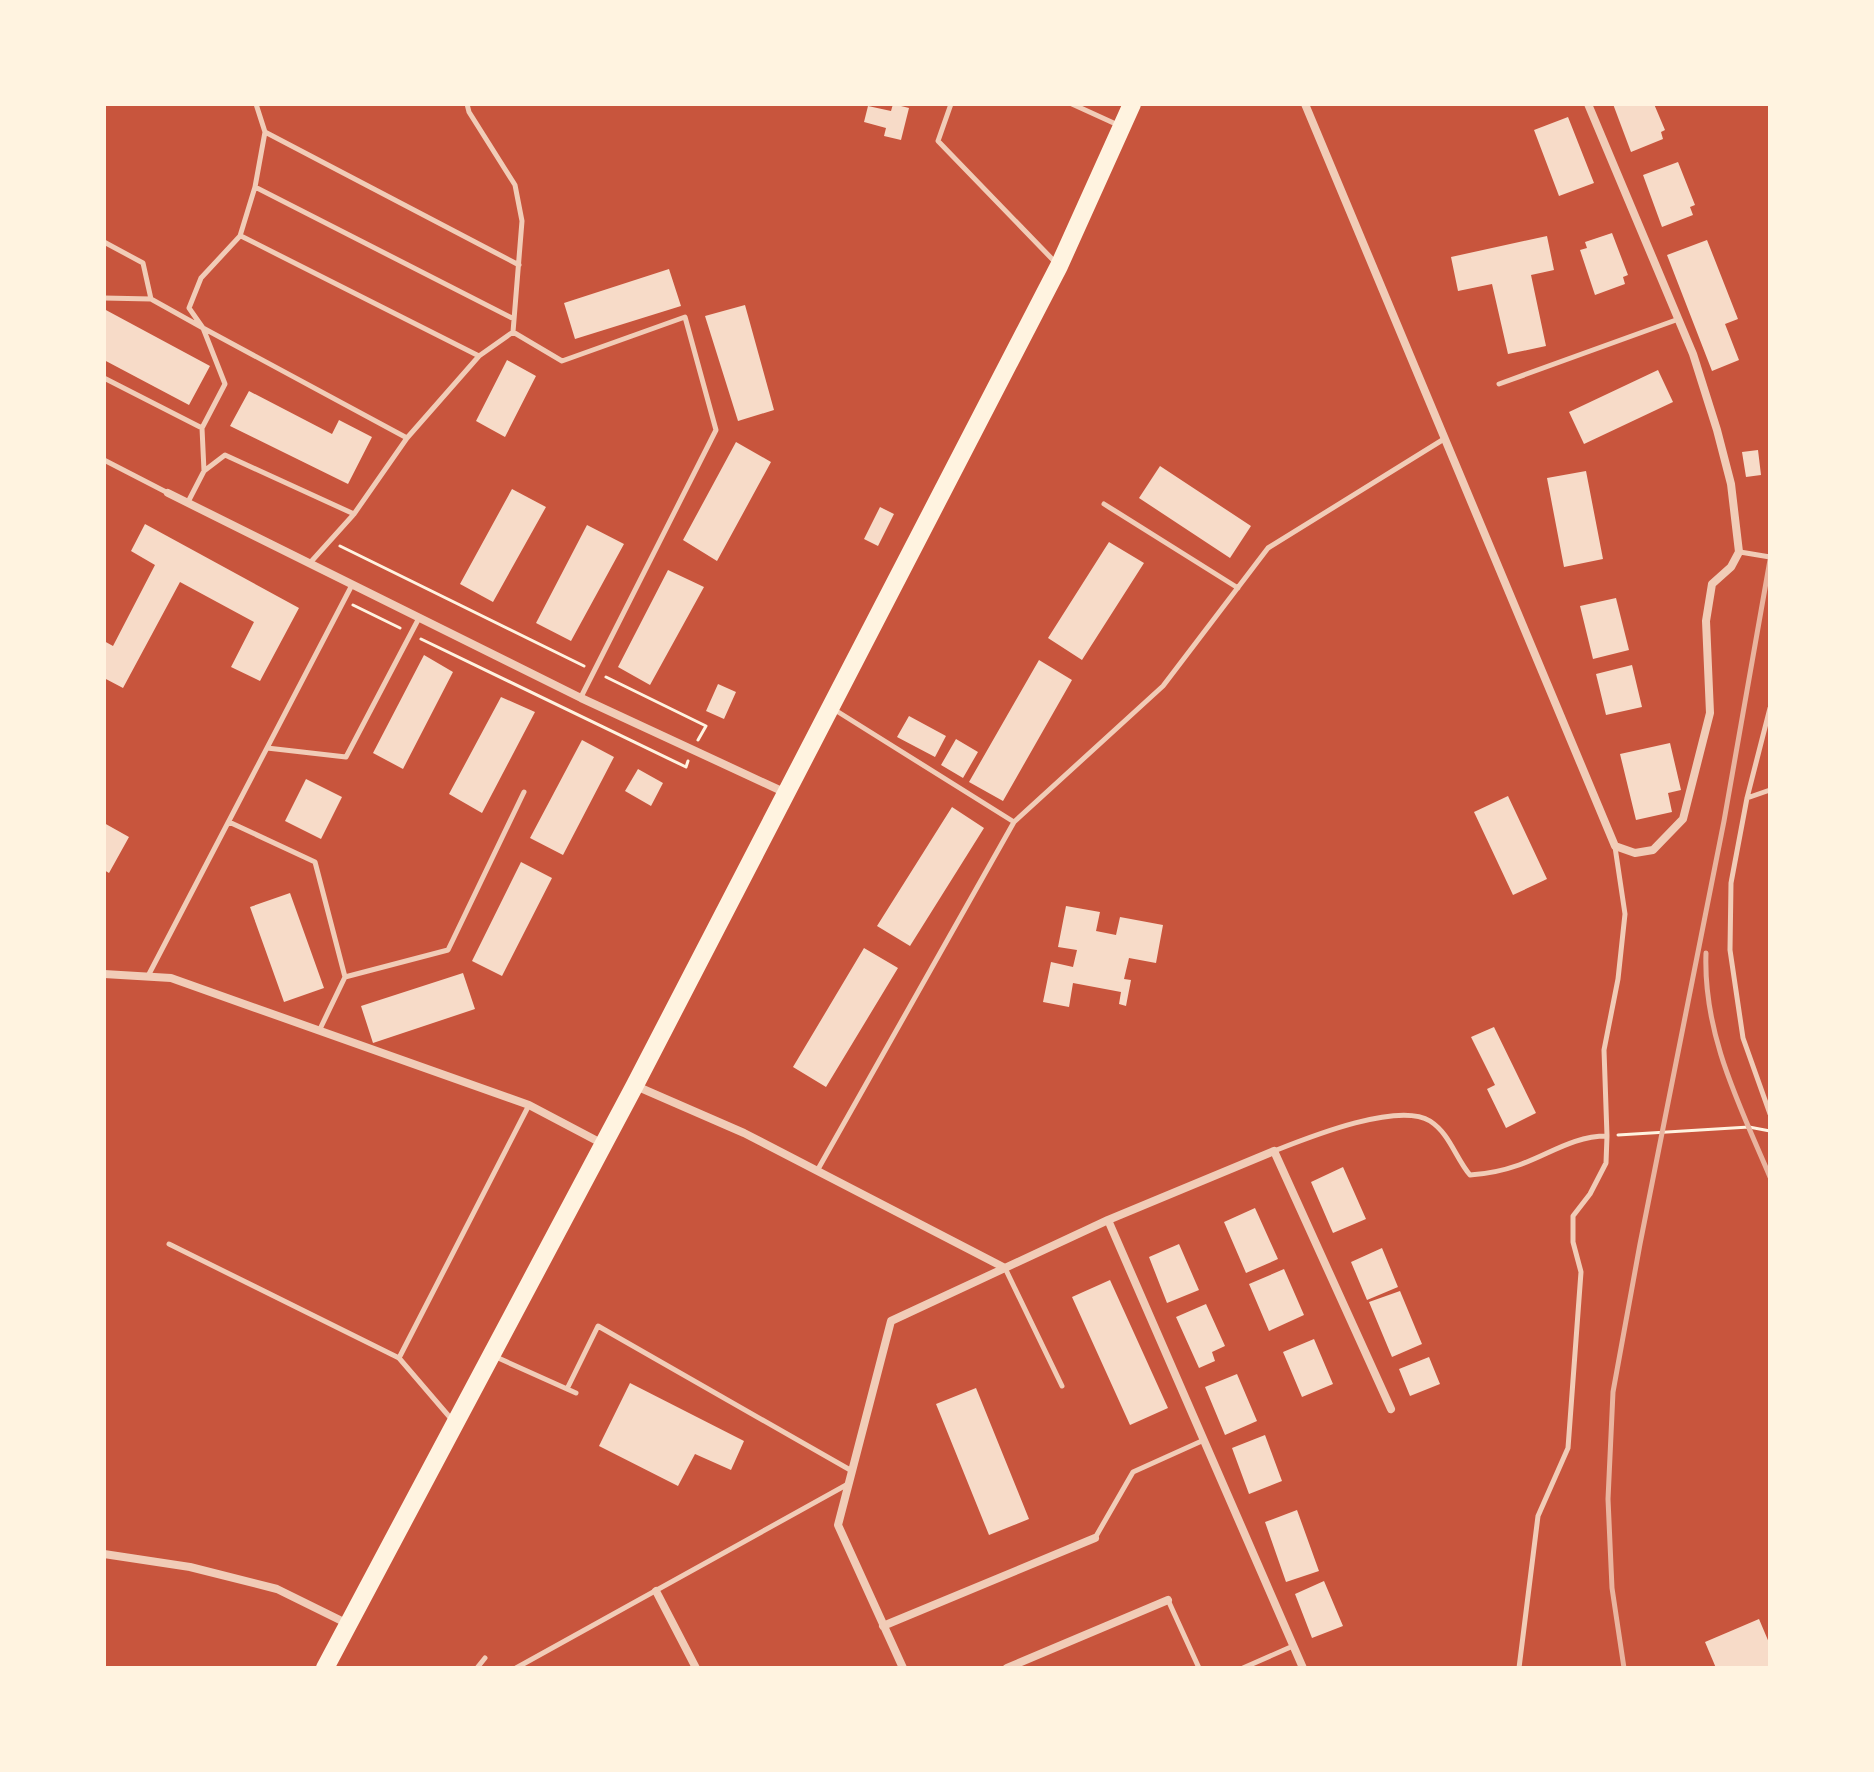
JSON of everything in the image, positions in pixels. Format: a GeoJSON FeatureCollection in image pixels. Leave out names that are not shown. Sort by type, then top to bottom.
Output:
{"type":"FeatureCollection","features":[{"type":"Feature","properties":{"kind":"highway"},"geometry":{"type":"LineString","coordinates":[[326,1668],[635,1085],[1059,266],[1132,104]]}},
{"type":"Feature","properties":{"kind":"street"},"geometry":{"type":"LineString","coordinates":[[1305,104],[1615,846],[1635,853],[1653,850],[1683,819],[1710,713],[1706,621],[1712,584],[1731,567],[1739,552],[1731,484],[1693,354],[1676,320],[1588,104]]}},
{"type":"Feature","properties":{"kind":"street"},"geometry":{"type":"LineString","coordinates":[[168,493],[581,698],[786,793]]}},
{"type":"Feature","properties":{"kind":"street"},"geometry":{"type":"LineString","coordinates":[[104,974],[171,978],[529,1105],[604,1144]]}},
{"type":"Feature","properties":{"kind":"street"},"geometry":{"type":"LineString","coordinates":[[635,1085],[744,1133],[1005,1268]]}},
{"type":"Feature","properties":{"kind":"street"},"geometry":{"type":"LineString","coordinates":[[903,1668],[838,1525],[891,1321],[1108,1220],[1274,1151],[1391,1409]]}},
{"type":"Feature","properties":{"kind":"street"},"geometry":{"type":"LineString","coordinates":[[1108,1220],[1303,1668]]}},
{"type":"Feature","properties":{"kind":"street"},"geometry":{"type":"LineString","coordinates":[[883,1626],[1095,1538]]}},
{"type":"Feature","properties":{"kind":"street"},"geometry":{"type":"LineString","coordinates":[[104,1554],[190,1567],[277,1589],[348,1624]]}},
{"type":"Feature","properties":{"kind":"street"},"geometry":{"type":"LineString","coordinates":[[656,1591],[696,1668]]}},
{"type":"Feature","properties":{"kind":"street"},"geometry":{"type":"LineString","coordinates":[[1007,1668],[1168,1600]]}},
{"type":"Feature","properties":{"kind":"lane"},"geometry":{"type":"LineString","coordinates":[[204,471],[202,428],[225,384],[203,328],[189,308],[201,278],[240,236],[255,187],[265,132],[256,104]]}},
{"type":"Feature","properties":{"kind":"lane"},"geometry":{"type":"LineString","coordinates":[[467,104],[515,185],[522,221],[513,332]]}},
{"type":"Feature","properties":{"kind":"lane"},"geometry":{"type":"LineString","coordinates":[[951,104],[938,141],[1059,266]]}},
{"type":"Feature","properties":{"kind":"lane"},"geometry":{"type":"LineString","coordinates":[[1072,104],[1122,127]]}},
{"type":"Feature","properties":{"kind":"lane"},"geometry":{"type":"LineString","coordinates":[[265,132],[519,265]]}},
{"type":"Feature","properties":{"kind":"lane"},"geometry":{"type":"LineString","coordinates":[[255,187],[514,319]]}},
{"type":"Feature","properties":{"kind":"lane"},"geometry":{"type":"LineString","coordinates":[[240,236],[479,356]]}},
{"type":"Feature","properties":{"kind":"lane"},"geometry":{"type":"LineString","coordinates":[[104,242],[143,263],[151,299]]}},
{"type":"Feature","properties":{"kind":"lane"},"geometry":{"type":"LineString","coordinates":[[104,298],[151,299],[407,438]]}},
{"type":"Feature","properties":{"kind":"lane"},"geometry":{"type":"LineString","coordinates":[[513,332],[562,361],[685,317],[716,430],[581,698]]}},
{"type":"Feature","properties":{"kind":"lane"},"geometry":{"type":"LineString","coordinates":[[1499,384],[1676,320]]}},
{"type":"Feature","properties":{"kind":"lane"},"geometry":{"type":"LineString","coordinates":[[309,564],[354,514],[407,438],[479,356],[513,332]]}},
{"type":"Feature","properties":{"kind":"lane"},"geometry":{"type":"LineString","coordinates":[[104,378],[202,428]]}},
{"type":"Feature","properties":{"kind":"lane"},"geometry":{"type":"LineString","coordinates":[[817,1171],[1014,822],[1163,686],[1268,548],[1444,439]]}},
{"type":"Feature","properties":{"kind":"lane"},"geometry":{"type":"LineString","coordinates":[[188,503],[204,471],[225,455],[354,514]]}},
{"type":"Feature","properties":{"kind":"lane"},"geometry":{"type":"LineString","coordinates":[[104,460],[168,493]]}},
{"type":"Feature","properties":{"kind":"lane"},"geometry":{"type":"LineString","coordinates":[[1104,504],[1238,588]]}},
{"type":"Feature","properties":{"kind":"lane"},"geometry":{"type":"LineString","coordinates":[[1739,552],[1770,557]]}},
{"type":"Feature","properties":{"kind":"lane"},"geometry":{"type":"LineString","coordinates":[[148,976],[352,585]]}},
{"type":"Feature","properties":{"kind":"lane"},"geometry":{"type":"LineString","coordinates":[[267,748],[346,757],[419,618]]}},
{"type":"Feature","properties":{"kind":"lane"},"geometry":{"type":"LineString","coordinates":[[831,707],[1014,822]]}},
{"type":"Feature","properties":{"kind":"lane"},"geometry":{"type":"LineString","coordinates":[[1770,708],[1747,798],[1731,883],[1730,950],[1743,1038],[1770,1114]]}},
{"type":"Feature","properties":{"kind":"lane"},"geometry":{"type":"LineString","coordinates":[[1747,798],[1770,790]]}},
{"type":"Feature","properties":{"kind":"lane"},"geometry":{"type":"LineString","coordinates":[[345,977],[448,950],[524,792]]}},
{"type":"Feature","properties":{"kind":"lane"},"geometry":{"type":"LineString","coordinates":[[229,822],[315,862],[345,977],[320,1029]]}},
{"type":"Feature","properties":{"kind":"lane"},"geometry":{"type":"LineString","coordinates":[[1519,1668],[1538,1516],[1568,1448],[1581,1272],[1573,1242],[1573,1216],[1590,1194],[1606,1163],[1604,1050],[1618,979],[1625,914],[1615,846]]}},
{"type":"Feature","properties":{"kind":"lane"},"geometry":{"type":"LineString","coordinates":[[399,1358],[529,1105]]}},
{"type":"Feature","properties":{"kind":"lane"},"geometry":{"type":"LineString","coordinates":[[1274,1151],[1342,1126],[1394,1115],[1427,1119],[1447,1135],[1457,1160],[1470,1175],[1520,1165],[1585,1136],[1607,1136]]}},
{"type":"Feature","properties":{"kind":"lane"},"geometry":{"type":"LineString","coordinates":[[169,1244],[399,1358],[455,1424]]}},
{"type":"Feature","properties":{"kind":"lane"},"geometry":{"type":"LineString","coordinates":[[1005,1268],[1062,1386]]}},
{"type":"Feature","properties":{"kind":"lane"},"geometry":{"type":"LineString","coordinates":[[567,1389],[598,1326],[852,1471]]}},
{"type":"Feature","properties":{"kind":"lane"},"geometry":{"type":"LineString","coordinates":[[492,1355],[576,1393]]}},
{"type":"Feature","properties":{"kind":"lane"},"geometry":{"type":"LineString","coordinates":[[1095,1538],[1133,1472],[1204,1440]]}},
{"type":"Feature","properties":{"kind":"lane"},"geometry":{"type":"LineString","coordinates":[[516,1668],[849,1484]]}},
{"type":"Feature","properties":{"kind":"lane"},"geometry":{"type":"LineString","coordinates":[[1168,1600],[1199,1668]]}},
{"type":"Feature","properties":{"kind":"lane"},"geometry":{"type":"LineString","coordinates":[[1243,1668],[1293,1646]]}},
{"type":"Feature","properties":{"kind":"lane"},"geometry":{"type":"LineString","coordinates":[[478,1668],[485,1658]]}},
{"type":"Feature","properties":{"kind":"path"},"geometry":{"type":"LineString","coordinates":[[329,541],[706,726],[686,767],[344,600]]}},
{"type":"Feature","properties":{"kind":"path"},"geometry":{"type":"LineString","coordinates":[[1607,1136],[1749,1127],[1770,1131]]}},
{"type":"Feature","properties":{"kind":"building"},"geometry":{"type":"Polygon","coordinates":[[[893,104],[909,108],[901,140],[884,136],[886,128],[864,122],[868,106],[891,111],[893,104]]]}},
{"type":"Feature","properties":{"kind":"building"},"geometry":{"type":"Polygon","coordinates":[[[1613,104],[1654,104],[1665,130],[1661,132],[1663,139],[1631,152],[1613,104]]]}},
{"type":"Feature","properties":{"kind":"building"},"geometry":{"type":"Polygon","coordinates":[[[1568,117],[1594,183],[1559,196],[1534,130],[1568,117]]]}},
{"type":"Feature","properties":{"kind":"building"},"geometry":{"type":"Polygon","coordinates":[[[1678,162],[1695,205],[1690,207],[1693,215],[1662,227],[1643,175],[1678,162]]]}},
{"type":"Feature","properties":{"kind":"building"},"geometry":{"type":"Polygon","coordinates":[[[1612,233],[1628,275],[1623,277],[1625,284],[1595,295],[1580,250],[1587,248],[1585,242],[1612,233]]]}},
{"type":"Feature","properties":{"kind":"building"},"geometry":{"type":"Polygon","coordinates":[[[1547,236],[1554,270],[1531,275],[1546,346],[1508,354],[1492,284],[1458,291],[1451,257],[1547,236]]]}},
{"type":"Feature","properties":{"kind":"building"},"geometry":{"type":"Polygon","coordinates":[[[1707,240],[1738,319],[1725,324],[1739,360],[1712,371],[1667,255],[1707,240]]]}},
{"type":"Feature","properties":{"kind":"building"},"geometry":{"type":"Polygon","coordinates":[[[669,269],[681,306],[575,339],[564,303],[669,269]]]}},
{"type":"Feature","properties":{"kind":"building"},"geometry":{"type":"Polygon","coordinates":[[[745,305],[774,410],[738,421],[705,316],[745,305]]]}},
{"type":"Feature","properties":{"kind":"building"},"geometry":{"type":"Polygon","coordinates":[[[104,309],[210,366],[189,405],[104,360],[104,309]]]}},
{"type":"Feature","properties":{"kind":"building"},"geometry":{"type":"Polygon","coordinates":[[[507,360],[536,376],[505,437],[476,421],[507,360]]]}},
{"type":"Feature","properties":{"kind":"building"},"geometry":{"type":"Polygon","coordinates":[[[1658,370],[1673,402],[1584,444],[1569,412],[1658,370]]]}},
{"type":"Feature","properties":{"kind":"building"},"geometry":{"type":"Polygon","coordinates":[[[249,391],[332,434],[339,420],[372,437],[348,484],[230,426],[249,391]]]}},
{"type":"Feature","properties":{"kind":"building"},"geometry":{"type":"Polygon","coordinates":[[[736,442],[771,462],[717,561],[683,540],[736,442]]]}},
{"type":"Feature","properties":{"kind":"building"},"geometry":{"type":"Polygon","coordinates":[[[1758,450],[1761,475],[1746,477],[1742,452],[1758,450]]]}},
{"type":"Feature","properties":{"kind":"building"},"geometry":{"type":"Polygon","coordinates":[[[1160,466],[1251,526],[1230,558],[1139,498],[1160,466]]]}},
{"type":"Feature","properties":{"kind":"building"},"geometry":{"type":"Polygon","coordinates":[[[1586,471],[1603,559],[1564,567],[1547,478],[1586,471]]]}},
{"type":"Feature","properties":{"kind":"building"},"geometry":{"type":"Polygon","coordinates":[[[512,489],[546,507],[493,602],[460,584],[512,489]]]}},
{"type":"Feature","properties":{"kind":"building"},"geometry":{"type":"Polygon","coordinates":[[[880,507],[894,514],[878,546],[864,539],[880,507]]]}},
{"type":"Feature","properties":{"kind":"building"},"geometry":{"type":"Polygon","coordinates":[[[145,524],[299,608],[260,681],[231,667],[254,622],[180,582],[123,688],[104,678],[104,641],[113,646],[155,565],[131,551],[145,524]]]}},
{"type":"Feature","properties":{"kind":"building"},"geometry":{"type":"Polygon","coordinates":[[[587,525],[624,544],[571,641],[536,623],[587,525]]]}},
{"type":"Feature","properties":{"kind":"building"},"geometry":{"type":"Polygon","coordinates":[[[1109,542],[1144,563],[1082,660],[1048,638],[1109,542]]]}},
{"type":"Feature","properties":{"kind":"building"},"geometry":{"type":"Polygon","coordinates":[[[668,570],[704,587],[650,685],[618,667],[668,570]]]}},
{"type":"Feature","properties":{"kind":"building"},"geometry":{"type":"Polygon","coordinates":[[[1616,598],[1629,650],[1593,659],[1580,606],[1616,598]]]}},
{"type":"Feature","properties":{"kind":"building"},"geometry":{"type":"Polygon","coordinates":[[[424,655],[453,672],[403,769],[373,753],[424,655]]]}},
{"type":"Feature","properties":{"kind":"building"},"geometry":{"type":"Polygon","coordinates":[[[1039,660],[1072,680],[1003,801],[969,782],[1039,660]]]}},
{"type":"Feature","properties":{"kind":"building"},"geometry":{"type":"Polygon","coordinates":[[[1632,665],[1642,707],[1606,715],[1596,674],[1632,665]]]}},
{"type":"Feature","properties":{"kind":"building"},"geometry":{"type":"Polygon","coordinates":[[[718,684],[736,692],[724,719],[706,711],[718,684]]]}},
{"type":"Feature","properties":{"kind":"building"},"geometry":{"type":"Polygon","coordinates":[[[501,697],[535,712],[482,813],[449,794],[501,697]]]}},
{"type":"Feature","properties":{"kind":"building"},"geometry":{"type":"Polygon","coordinates":[[[909,716],[946,736],[935,757],[897,737],[909,716]]]}},
{"type":"Feature","properties":{"kind":"building"},"geometry":{"type":"Polygon","coordinates":[[[956,739],[978,752],[963,778],[941,765],[956,739]]]}},
{"type":"Feature","properties":{"kind":"building"},"geometry":{"type":"Polygon","coordinates":[[[582,740],[614,757],[563,855],[530,838],[582,740]]]}},
{"type":"Feature","properties":{"kind":"building"},"geometry":{"type":"Polygon","coordinates":[[[1670,743],[1681,790],[1668,793],[1672,812],[1636,820],[1620,754],[1670,743]]]}},
{"type":"Feature","properties":{"kind":"building"},"geometry":{"type":"Polygon","coordinates":[[[638,769],[663,783],[651,806],[625,791],[638,769]]]}},
{"type":"Feature","properties":{"kind":"building"},"geometry":{"type":"Polygon","coordinates":[[[306,779],[342,797],[321,839],[285,821],[306,779]]]}},
{"type":"Feature","properties":{"kind":"building"},"geometry":{"type":"Polygon","coordinates":[[[1508,796],[1547,879],[1513,895],[1474,812],[1508,796]]]}},
{"type":"Feature","properties":{"kind":"building"},"geometry":{"type":"Polygon","coordinates":[[[952,807],[984,828],[910,946],[877,926],[952,807]]]}},
{"type":"Feature","properties":{"kind":"building"},"geometry":{"type":"Polygon","coordinates":[[[104,823],[129,837],[109,873],[104,870],[104,823]]]}},
{"type":"Feature","properties":{"kind":"building"},"geometry":{"type":"Polygon","coordinates":[[[521,862],[552,878],[502,976],[472,961],[521,862]]]}},
{"type":"Feature","properties":{"kind":"building"},"geometry":{"type":"Polygon","coordinates":[[[290,893],[324,988],[284,1002],[250,907],[290,893]]]}},
{"type":"Feature","properties":{"kind":"building"},"geometry":{"type":"Polygon","coordinates":[[[1066,906],[1100,912],[1096,931],[1116,935],[1120,917],[1163,925],[1156,963],[1129,958],[1124,979],[1131,980],[1126,1006],[1119,1004],[1121,992],[1073,983],[1069,1007],[1043,1002],[1051,962],[1073,967],[1077,950],[1058,947],[1066,906]]]}},
{"type":"Feature","properties":{"kind":"building"},"geometry":{"type":"Polygon","coordinates":[[[864,948],[898,968],[826,1087],[793,1067],[864,948]]]}},
{"type":"Feature","properties":{"kind":"building"},"geometry":{"type":"Polygon","coordinates":[[[463,973],[475,1009],[373,1043],[361,1006],[463,973]]]}},
{"type":"Feature","properties":{"kind":"building"},"geometry":{"type":"Polygon","coordinates":[[[1494,1027],[1536,1113],[1506,1128],[1487,1089],[1495,1085],[1471,1037],[1494,1027]]]}},
{"type":"Feature","properties":{"kind":"building"},"geometry":{"type":"Polygon","coordinates":[[[1343,1167],[1366,1219],[1333,1233],[1311,1182],[1343,1167]]]}},
{"type":"Feature","properties":{"kind":"building"},"geometry":{"type":"Polygon","coordinates":[[[1255,1208],[1278,1259],[1246,1273],[1224,1222],[1255,1208]]]}},
{"type":"Feature","properties":{"kind":"building"},"geometry":{"type":"Polygon","coordinates":[[[1179,1244],[1199,1290],[1167,1303],[1149,1257],[1179,1244]]]}},
{"type":"Feature","properties":{"kind":"building"},"geometry":{"type":"Polygon","coordinates":[[[1382,1248],[1398,1287],[1367,1300],[1351,1262],[1382,1248]]]}},
{"type":"Feature","properties":{"kind":"building"},"geometry":{"type":"Polygon","coordinates":[[[1284,1269],[1304,1315],[1269,1331],[1249,1284],[1284,1269]]]}},
{"type":"Feature","properties":{"kind":"building"},"geometry":{"type":"Polygon","coordinates":[[[1110,1280],[1168,1408],[1130,1425],[1072,1297],[1110,1280]]]}},
{"type":"Feature","properties":{"kind":"building"},"geometry":{"type":"Polygon","coordinates":[[[1400,1291],[1422,1344],[1392,1357],[1369,1302],[1400,1291]]]}},
{"type":"Feature","properties":{"kind":"building"},"geometry":{"type":"Polygon","coordinates":[[[1206,1304],[1225,1346],[1212,1352],[1215,1361],[1199,1368],[1176,1317],[1206,1304]]]}},
{"type":"Feature","properties":{"kind":"building"},"geometry":{"type":"Polygon","coordinates":[[[1314,1339],[1333,1384],[1302,1397],[1283,1352],[1314,1339]]]}},
{"type":"Feature","properties":{"kind":"building"},"geometry":{"type":"Polygon","coordinates":[[[1429,1357],[1440,1384],[1410,1396],[1399,1369],[1429,1357]]]}},
{"type":"Feature","properties":{"kind":"building"},"geometry":{"type":"Polygon","coordinates":[[[1237,1374],[1257,1421],[1225,1435],[1205,1387],[1237,1374]]]}},
{"type":"Feature","properties":{"kind":"building"},"geometry":{"type":"Polygon","coordinates":[[[630,1383],[744,1441],[731,1470],[695,1454],[678,1486],[599,1446],[630,1383]]]}},
{"type":"Feature","properties":{"kind":"building"},"geometry":{"type":"Polygon","coordinates":[[[976,1388],[1029,1519],[989,1535],[936,1404],[976,1388]]]}},
{"type":"Feature","properties":{"kind":"building"},"geometry":{"type":"Polygon","coordinates":[[[1265,1435],[1282,1481],[1249,1494],[1232,1448],[1265,1435]]]}},
{"type":"Feature","properties":{"kind":"building"},"geometry":{"type":"Polygon","coordinates":[[[1297,1510],[1319,1571],[1286,1582],[1265,1522],[1297,1510]]]}},
{"type":"Feature","properties":{"kind":"building"},"geometry":{"type":"Polygon","coordinates":[[[1324,1581],[1343,1626],[1312,1638],[1295,1594],[1324,1581]]]}},
{"type":"Feature","properties":{"kind":"building"},"geometry":{"type":"Polygon","coordinates":[[[1759,1619],[1770,1645],[1770,1668],[1716,1668],[1705,1642],[1759,1619]]]}},
{"type":"Feature","properties":{"kind":"railway"},"geometry":{"type":"LineString","coordinates":[[1624,1668],[1612,1588],[1608,1499],[1613,1392],[1724,821],[1770,560]]}},
{"type":"Feature","properties":{"kind":"railway"},"geometry":{"type":"LineString","coordinates":[[1706,953],[1710,1012],[1717,1040],[1735,1095],[1770,1177]]}}]}
